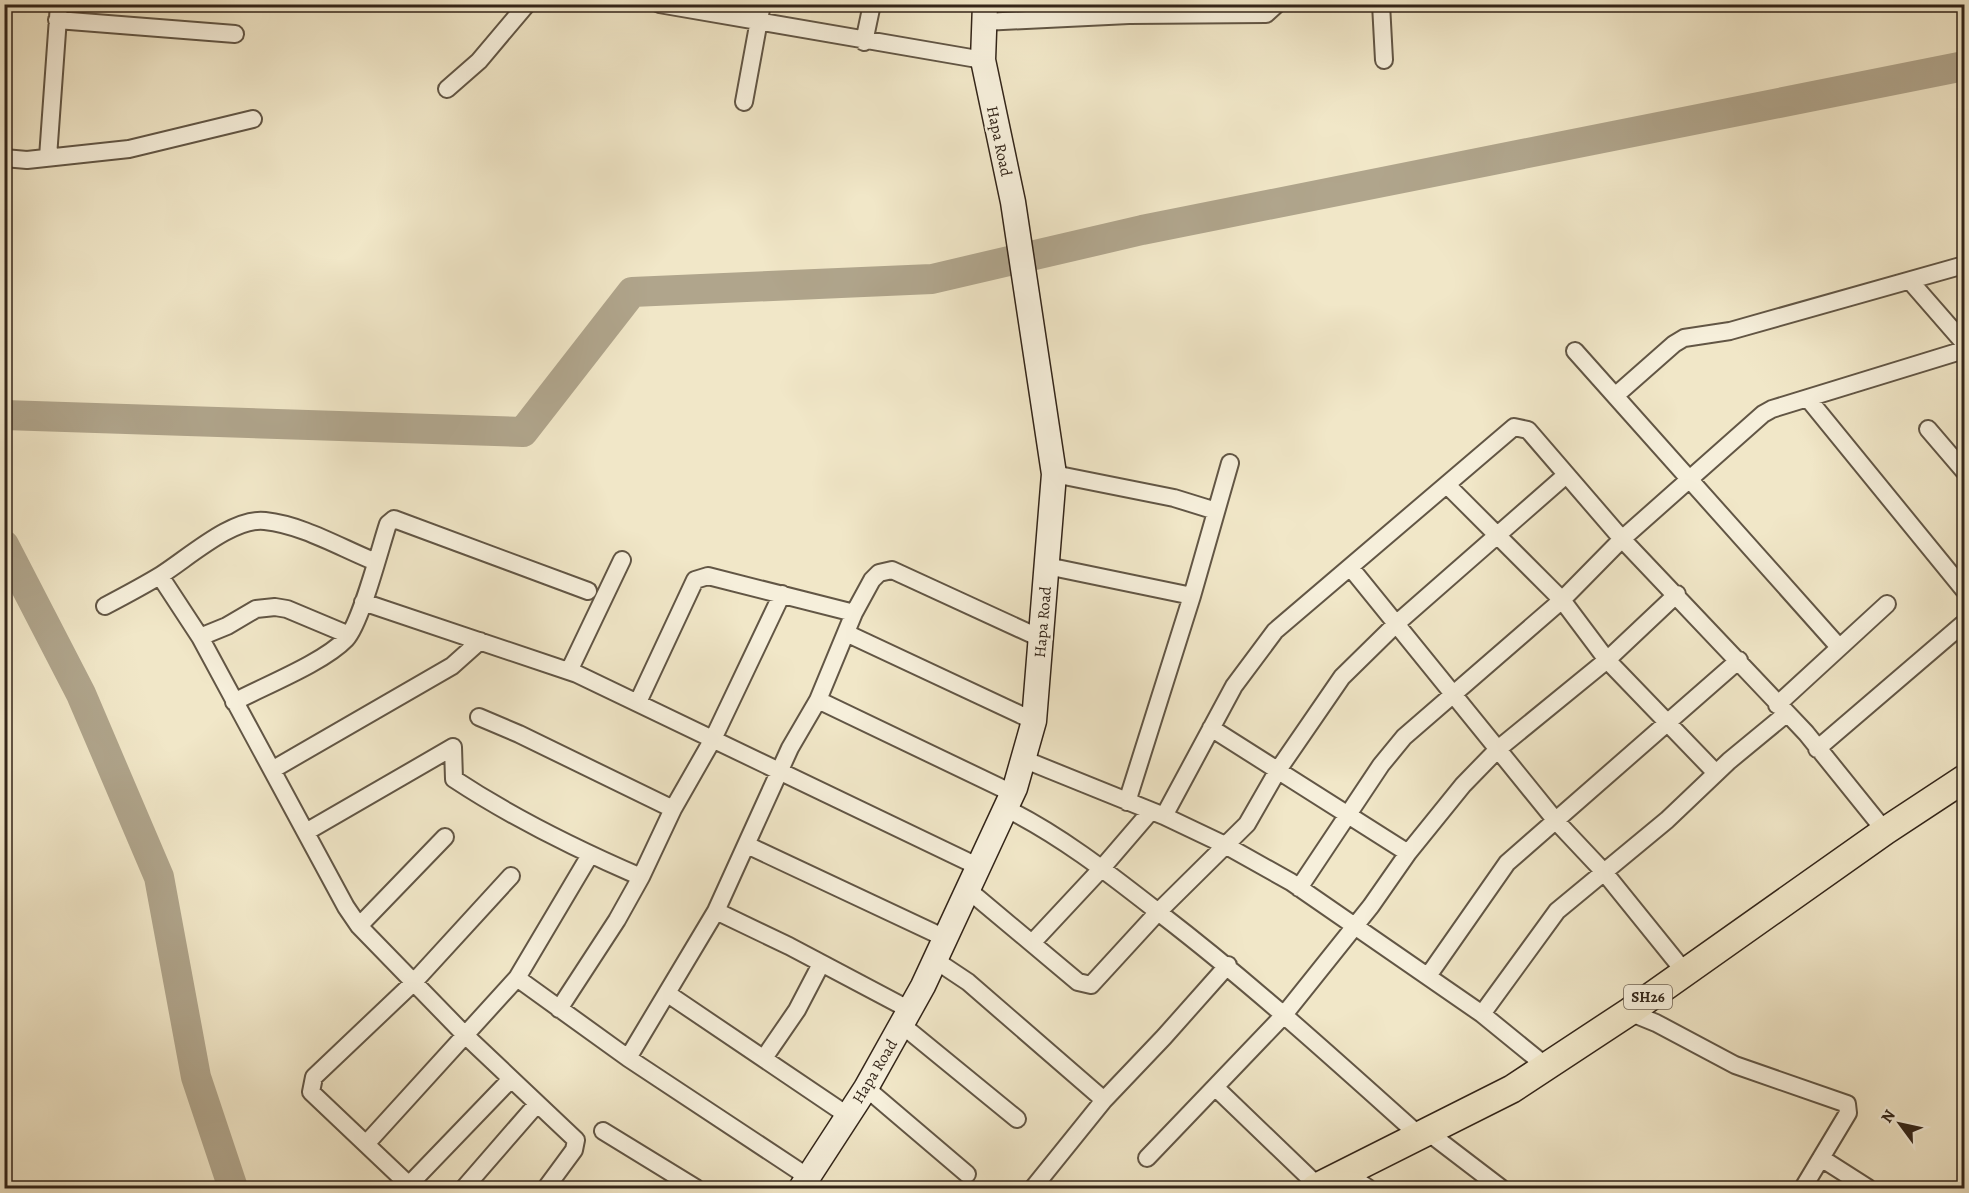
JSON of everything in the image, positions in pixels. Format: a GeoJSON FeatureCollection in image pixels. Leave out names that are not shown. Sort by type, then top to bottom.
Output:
{"type":"FeatureCollection","features":[{"type":"Feature","properties":{"kind":"main road","name":"SH26"},"geometry":{"type":"LineString","coordinates":[[1317,1188],[1358,1181],[1425,1135],[1512,1089],[1547,1067],[1629,1012],[1684,970],[1885,831],[1964,781]]}},
{"type":"Feature","properties":{"kind":"street"},"geometry":{"type":"LineString","coordinates":[[447,89],[479,61],[526,4]]}},
{"type":"Feature","properties":{"kind":"street"},"geometry":{"type":"LineString","coordinates":[[659,4],[864,42],[983,60]]}},
{"type":"Feature","properties":{"kind":"street"},"geometry":{"type":"LineString","coordinates":[[744,102],[762,4]]}},
{"type":"Feature","properties":{"kind":"street"},"geometry":{"type":"LineString","coordinates":[[864,42],[872,4]]}},
{"type":"Feature","properties":{"kind":"street"},"geometry":{"type":"LineString","coordinates":[[984,13],[1266,14],[1277,4]]}},
{"type":"Feature","properties":{"kind":"street"},"geometry":{"type":"LineString","coordinates":[[1381,4],[1384,60]]}},
{"type":"Feature","properties":{"kind":"street"},"geometry":{"type":"LineString","coordinates":[[48,157],[58,12],[235,34]]}},
{"type":"Feature","properties":{"kind":"street","name":"Hapa Road"},"geometry":{"type":"LineString","coordinates":[[805,1183],[866,1088],[906,1018],[935,960],[1009,800],[1034,721],[1054,474],[1013,202],[983,60],[984,13]]}},
{"type":"Feature","properties":{"kind":"street"},"geometry":{"type":"LineString","coordinates":[[4,158],[27,160],[129,149],[253,119]]}},
{"type":"Feature","properties":{"kind":"street"},"geometry":{"type":"LineString","coordinates":[[1615,396],[1674,344],[1684,338],[1730,331],[1965,265]]}},
{"type":"Feature","properties":{"kind":"street"},"geometry":{"type":"LineString","coordinates":[[1910,280],[1965,343]]}},
{"type":"Feature","properties":{"kind":"street"},"geometry":{"type":"LineString","coordinates":[[1299,888],[1348,813],[1404,737],[1562,600],[1622,539],[1767,411],[1809,400],[1965,350]]}},
{"type":"Feature","properties":{"kind":"street"},"geometry":{"type":"LineString","coordinates":[[1575,351],[1689,482],[1839,647]]}},
{"type":"Feature","properties":{"kind":"street"},"geometry":{"type":"LineString","coordinates":[[1809,400],[1965,590]]}},
{"type":"Feature","properties":{"kind":"street"},"geometry":{"type":"LineString","coordinates":[[1032,943],[1102,868],[1157,814],[1211,728],[1234,686],[1275,631],[1448,486],[1514,427],[1528,429],[1622,539],[1739,660],[1818,749],[1885,831]]}},
{"type":"Feature","properties":{"kind":"street"},"geometry":{"type":"LineString","coordinates":[[1928,429],[1965,471]]}},
{"type":"Feature","properties":{"kind":"street"},"geometry":{"type":"LineString","coordinates":[[1127,802],[1192,596],[1230,463]]}},
{"type":"Feature","properties":{"kind":"street"},"geometry":{"type":"LineString","coordinates":[[1054,474],[1173,498],[1216,511]]}},
{"type":"Feature","properties":{"kind":"street"},"geometry":{"type":"LineString","coordinates":[[967,889],[1078,982],[1091,985],[1158,912],[1247,824],[1278,770],[1342,676],[1396,624],[1498,537],[1566,475]]}},
{"type":"Feature","properties":{"kind":"street"},"geometry":{"type":"LineString","coordinates":[[1448,486],[1562,600],[1607,660],[1716,773]]}},
{"type":"Feature","properties":{"kind":"street"},"geometry":{"type":"LineString","coordinates":[[234,702],[321,657],[349,635],[363,602],[388,524],[394,519],[538,570],[588,591]]}},
{"type":"Feature","properties":{"kind":"street"},"geometry":{"type":"LineString","coordinates":[[105,606],[160,576],[232,527],[248,522],[264,520],[296,529],[376,562]]}},
{"type":"Feature","properties":{"kind":"street"},"geometry":{"type":"LineString","coordinates":[[569,671],[622,560]]}},
{"type":"Feature","properties":{"kind":"street"},"geometry":{"type":"LineString","coordinates":[[1047,566],[1192,596]]}},
{"type":"Feature","properties":{"kind":"street"},"geometry":{"type":"LineString","coordinates":[[1350,567],[1556,821],[1605,872],[1684,970]]}},
{"type":"Feature","properties":{"kind":"street"},"geometry":{"type":"LineString","coordinates":[[628,1058],[716,911],[779,773],[818,700],[854,613],[872,579],[879,573],[892,570],[1040,638]]}},
{"type":"Feature","properties":{"kind":"street"},"geometry":{"type":"LineString","coordinates":[[160,576],[200,637],[346,907],[359,926],[465,1035],[576,1140],[574,1150],[549,1188]]}},
{"type":"Feature","properties":{"kind":"street"},"geometry":{"type":"LineString","coordinates":[[638,702],[695,580],[708,576],[854,613]]}},
{"type":"Feature","properties":{"kind":"street"},"geometry":{"type":"LineString","coordinates":[[560,1009],[617,920],[641,877],[672,809],[713,739],[782,594]]}},
{"type":"Feature","properties":{"kind":"street"},"geometry":{"type":"LineString","coordinates":[[1147,1158],[1284,1014],[1371,906],[1408,853],[1463,785],[1498,749],[1607,660],[1677,594]]}},
{"type":"Feature","properties":{"kind":"street"},"geometry":{"type":"LineString","coordinates":[[363,602],[569,671],[977,866]]}},
{"type":"Feature","properties":{"kind":"street"},"geometry":{"type":"LineString","coordinates":[[1482,1014],[1549,919],[1667,820],[1782,709],[1839,647],[1887,604]]}},
{"type":"Feature","properties":{"kind":"street"},"geometry":{"type":"LineString","coordinates":[[200,637],[227,626],[256,609],[275,607],[287,609],[349,635]]}},
{"type":"Feature","properties":{"kind":"street"},"geometry":{"type":"LineString","coordinates":[[1818,749],[1965,624]]}},
{"type":"Feature","properties":{"kind":"street"},"geometry":{"type":"LineString","coordinates":[[846,633],[1034,721]]}},
{"type":"Feature","properties":{"kind":"street"},"geometry":{"type":"LineString","coordinates":[[272,770],[452,666],[480,641]]}},
{"type":"Feature","properties":{"kind":"street"},"geometry":{"type":"LineString","coordinates":[[1428,976],[1507,863],[1667,720],[1739,660]]}},
{"type":"Feature","properties":{"kind":"street"},"geometry":{"type":"LineString","coordinates":[[818,700],[1009,800],[1031,820],[1102,868],[1228,965],[1425,1135],[1501,1188]]}},
{"type":"Feature","properties":{"kind":"street"},"geometry":{"type":"LineString","coordinates":[[479,717],[519,734],[672,809]]}},
{"type":"Feature","properties":{"kind":"street"},"geometry":{"type":"LineString","coordinates":[[1211,728],[1408,853]]}},
{"type":"Feature","properties":{"kind":"street"},"geometry":{"type":"LineString","coordinates":[[306,832],[453,747],[454,779],[484,799],[590,855],[641,877]]}},
{"type":"Feature","properties":{"kind":"street"},"geometry":{"type":"LineString","coordinates":[[1023,759],[1157,814],[1225,845],[1299,888],[1482,1014],[1547,1067]]}},
{"type":"Feature","properties":{"kind":"street"},"geometry":{"type":"LineString","coordinates":[[359,926],[445,837]]}},
{"type":"Feature","properties":{"kind":"street"},"geometry":{"type":"LineString","coordinates":[[747,845],[945,938]]}},
{"type":"Feature","properties":{"kind":"street"},"geometry":{"type":"LineString","coordinates":[[366,1144],[517,978],[590,855]]}},
{"type":"Feature","properties":{"kind":"street"},"geometry":{"type":"LineString","coordinates":[[511,876],[413,983],[314,1077],[311,1092],[408,1187],[511,1079]]}},
{"type":"Feature","properties":{"kind":"street"},"geometry":{"type":"LineString","coordinates":[[716,911],[821,964],[906,1018],[1017,1119]]}},
{"type":"Feature","properties":{"kind":"street"},"geometry":{"type":"LineString","coordinates":[[935,960],[968,982],[1104,1100]]}},
{"type":"Feature","properties":{"kind":"street"},"geometry":{"type":"LineString","coordinates":[[764,1058],[797,1010],[821,964]]}},
{"type":"Feature","properties":{"kind":"street"},"geometry":{"type":"LineString","coordinates":[[1033,1188],[1104,1100],[1228,965]]}},
{"type":"Feature","properties":{"kind":"street"},"geometry":{"type":"LineString","coordinates":[[517,978],[805,1183]]}},
{"type":"Feature","properties":{"kind":"street"},"geometry":{"type":"LineString","coordinates":[[668,994],[847,1115]]}},
{"type":"Feature","properties":{"kind":"street"},"geometry":{"type":"LineString","coordinates":[[1629,1012],[1656,1023],[1735,1065],[1847,1104],[1848,1113],[1803,1188]]}},
{"type":"Feature","properties":{"kind":"street"},"geometry":{"type":"LineString","coordinates":[[866,1088],[967,1174]]}},
{"type":"Feature","properties":{"kind":"street"},"geometry":{"type":"LineString","coordinates":[[1216,1088],[1317,1188]]}},
{"type":"Feature","properties":{"kind":"street"},"geometry":{"type":"LineString","coordinates":[[464,1188],[537,1104]]}},
{"type":"Feature","properties":{"kind":"street"},"geometry":{"type":"LineString","coordinates":[[603,1131],[696,1188]]}},
{"type":"Feature","properties":{"kind":"street"},"geometry":{"type":"LineString","coordinates":[[1821,1158],[1868,1188]]}},
{"type":"Feature","properties":{"kind":"waterway"},"geometry":{"type":"LineString","coordinates":[[4,415],[523,432],[632,292],[932,279],[1142,230],[1964,66]]}},
{"type":"Feature","properties":{"kind":"waterway"},"geometry":{"type":"LineString","coordinates":[[4,545],[81,694],[159,877],[196,1077],[233,1188]]}}]}
